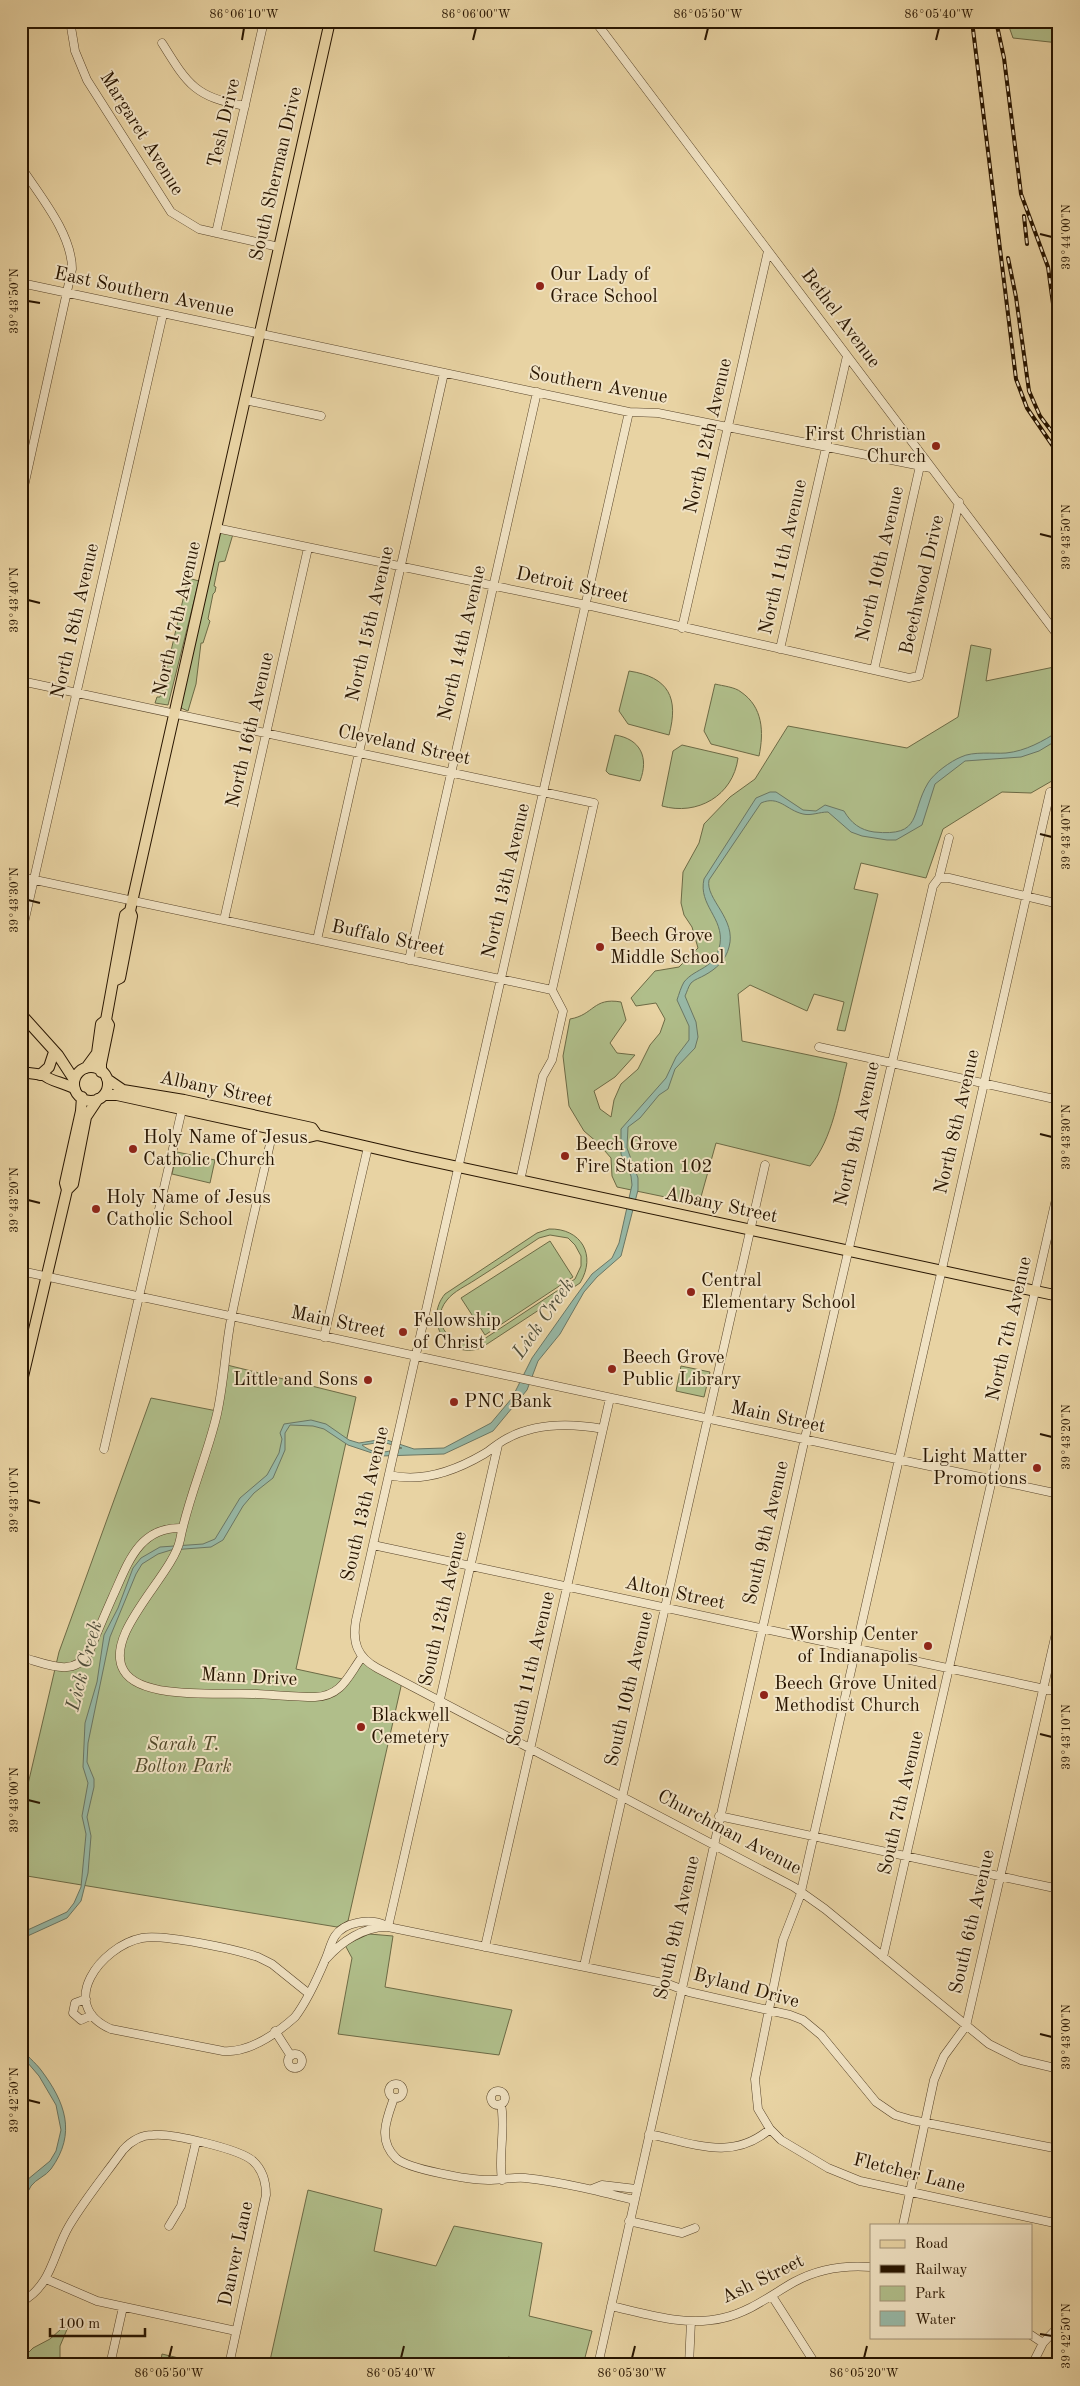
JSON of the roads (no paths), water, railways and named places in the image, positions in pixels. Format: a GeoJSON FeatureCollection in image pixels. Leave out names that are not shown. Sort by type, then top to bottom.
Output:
{"type":"FeatureCollection","features":[{"type":"Feature","properties":{"kind":"main road","name":"South Sherman Drive"},"geometry":{"type":"LineString","coordinates":[[260,334],[330,21]]}},
{"type":"Feature","properties":{"kind":"main road","name":"North 17th Avenue"},"geometry":{"type":"LineString","coordinates":[[78,1072],[97,1052],[101,1024],[106,1020],[114,981],[120,978],[132,916],[131,905],[260,334]]}},
{"type":"Feature","properties":{"kind":"main road"},"geometry":{"type":"LineString","coordinates":[[21,1014],[56,1054],[59,1060],[78,1072]]}},
{"type":"Feature","properties":{"kind":"main road","name":"North 17th Avenue"},"geometry":{"type":"LineString","coordinates":[[101,1097],[108,1087],[101,1064],[109,1025],[106,1020]]}},
{"type":"Feature","properties":{"kind":"main road"},"geometry":{"type":"LineString","coordinates":[[42,1075],[56,1054]]}},
{"type":"Feature","properties":{"kind":"main road"},"geometry":{"type":"LineString","coordinates":[[21,1072],[42,1075],[78,1072]]}},
{"type":"Feature","properties":{"kind":"main road","name":"Albany Street"},"geometry":{"type":"LineString","coordinates":[[78,1072],[104,1076],[123,1090],[274,1126],[309,1137],[317,1135],[520,1181],[1059,1296]]}},
{"type":"Feature","properties":{"kind":"main road"},"geometry":{"type":"LineString","coordinates":[[21,1385],[67,1190],[65,1183],[81,1111],[78,1093],[78,1072]]}},
{"type":"Feature","properties":{"kind":"main road"},"geometry":{"type":"LineString","coordinates":[[42,1075],[47,1079],[61,1081],[78,1093]]}},
{"type":"Feature","properties":{"kind":"main road","name":"Albany Street"},"geometry":{"type":"LineString","coordinates":[[78,1093],[101,1097],[117,1095],[183,1104],[312,1128],[317,1135]]}},
{"type":"Feature","properties":{"kind":"main road"},"geometry":{"type":"LineString","coordinates":[[67,1190],[73,1184],[87,1114],[101,1097]]}},
{"type":"Feature","properties":{"kind":"street","name":"Margaret Avenue"},"geometry":{"type":"LineString","coordinates":[[70,21],[75,51],[87,80],[163,203],[175,216],[188,224],[216,233],[279,247]]}},
{"type":"Feature","properties":{"kind":"street","name":"Tesh Drive"},"geometry":{"type":"LineString","coordinates":[[216,233],[264,21]]}},
{"type":"Feature","properties":{"kind":"street","name":"Bethel Avenue"},"geometry":{"type":"LineString","coordinates":[[595,21],[1059,637]]}},
{"type":"Feature","properties":{"kind":"street"},"geometry":{"type":"LineString","coordinates":[[162,43],[185,79],[199,91],[218,101],[245,106]]}},
{"type":"Feature","properties":{"kind":"street"},"geometry":{"type":"LineString","coordinates":[[21,167],[69,246],[72,269],[23,483],[21,500]]}},
{"type":"Feature","properties":{"kind":"street","name":"North 12th Avenue"},"geometry":{"type":"LineString","coordinates":[[682,628],[768,251]]}},
{"type":"Feature","properties":{"kind":"street","name":"East Southern Avenue"},"geometry":{"type":"LineString","coordinates":[[21,283],[260,334]]}},
{"type":"Feature","properties":{"kind":"street","name":"North 18th Avenue"},"geometry":{"type":"LineString","coordinates":[[21,936],[163,314]]}},
{"type":"Feature","properties":{"kind":"street","name":"Southern Avenue"},"geometry":{"type":"LineString","coordinates":[[260,334],[629,412],[658,413],[931,468]]}},
{"type":"Feature","properties":{"kind":"street","name":"North 11th Avenue"},"geometry":{"type":"LineString","coordinates":[[780,649],[846,356]]}},
{"type":"Feature","properties":{"kind":"street","name":"North 15th Avenue"},"geometry":{"type":"LineString","coordinates":[[316,940],[444,373]]}},
{"type":"Feature","properties":{"kind":"street","name":"North 14th Avenue"},"geometry":{"type":"LineString","coordinates":[[409,960],[537,392]]}},
{"type":"Feature","properties":{"kind":"street"},"geometry":{"type":"LineString","coordinates":[[245,400],[322,416]]}},
{"type":"Feature","properties":{"kind":"street","name":"North 13th Avenue"},"geometry":{"type":"LineString","coordinates":[[416,1357],[629,412]]}},
{"type":"Feature","properties":{"kind":"street","name":"North 10th Avenue"},"geometry":{"type":"LineString","coordinates":[[874,670],[920,466]]}},
{"type":"Feature","properties":{"kind":"street","name":"Beechwood Drive"},"geometry":{"type":"LineString","coordinates":[[919,676],[959,502]]}},
{"type":"Feature","properties":{"kind":"street","name":"Detroit Street"},"geometry":{"type":"LineString","coordinates":[[216,528],[586,604],[682,628],[909,678],[919,676]]}},
{"type":"Feature","properties":{"kind":"street","name":"North 16th Avenue"},"geometry":{"type":"LineString","coordinates":[[224,920],[308,548]]}},
{"type":"Feature","properties":{"kind":"street","name":"Cleveland Street"},"geometry":{"type":"LineString","coordinates":[[21,681],[594,803],[552,990]]}},
{"type":"Feature","properties":{"kind":"street","name":"North 8th Avenue"},"geometry":{"type":"LineString","coordinates":[[770,2129],[758,2109],[754,2088],[783,1940],[801,1892],[1050,792]]}},
{"type":"Feature","properties":{"kind":"street","name":"North 9th Avenue"},"geometry":{"type":"LineString","coordinates":[[805,1440],[933,886],[939,878],[949,838]]}},
{"type":"Feature","properties":{"kind":"street","name":"Buffalo Street"},"geometry":{"type":"LineString","coordinates":[[21,878],[131,905],[224,920],[552,990]]}},
{"type":"Feature","properties":{"kind":"street"},"geometry":{"type":"LineString","coordinates":[[939,878],[949,878],[1059,904]]}},
{"type":"Feature","properties":{"kind":"street"},"geometry":{"type":"LineString","coordinates":[[520,1181],[543,1076],[552,1060],[563,1011],[552,990]]}},
{"type":"Feature","properties":{"kind":"street"},"geometry":{"type":"LineString","coordinates":[[819,1047],[1059,1100]]}},
{"type":"Feature","properties":{"kind":"street"},"geometry":{"type":"LineString","coordinates":[[104,1450],[183,1104]]}},
{"type":"Feature","properties":{"kind":"street"},"geometry":{"type":"LineString","coordinates":[[21,1656],[65,1668],[80,1664],[89,1652],[133,1553],[148,1537],[160,1531],[181,1528],[216,1415],[231,1317],[274,1126]]}},
{"type":"Feature","properties":{"kind":"street"},"geometry":{"type":"LineString","coordinates":[[324,1337],[368,1147]]}},
{"type":"Feature","properties":{"kind":"street"},"geometry":{"type":"LineString","coordinates":[[707,1419],[765,1165]]}},
{"type":"Feature","properties":{"kind":"street","name":"North 7th Avenue"},"geometry":{"type":"LineString","coordinates":[[992,1480],[1059,1186]]}},
{"type":"Feature","properties":{"kind":"street","name":"Main Street"},"geometry":{"type":"LineString","coordinates":[[21,1271],[1059,1494]]}},
{"type":"Feature","properties":{"kind":"street","name":"South 13th Avenue"},"geometry":{"type":"LineString","coordinates":[[362,1657],[356,1647],[355,1630],[416,1357]]}},
{"type":"Feature","properties":{"kind":"street","name":"South 11th Avenue"},"geometry":{"type":"LineString","coordinates":[[485,1947],[610,1398]]}},
{"type":"Feature","properties":{"kind":"street","name":"South 10th Avenue"},"geometry":{"type":"LineString","coordinates":[[584,1966],[707,1419]]}},
{"type":"Feature","properties":{"kind":"street"},"geometry":{"type":"LineString","coordinates":[[390,1471],[418,1478],[446,1472],[483,1455],[523,1432],[552,1426],[577,1425],[603,1429]]}},
{"type":"Feature","properties":{"kind":"street","name":"South 9th Avenue"},"geometry":{"type":"LineString","coordinates":[[598,2365],[680,1989],[805,1440]]}},
{"type":"Feature","properties":{"kind":"street","name":"South 12th Avenue"},"geometry":{"type":"LineString","coordinates":[[388,1927],[498,1445]]}},
{"type":"Feature","properties":{"kind":"street","name":"South 7th Avenue"},"geometry":{"type":"LineString","coordinates":[[883,1958],[992,1480]]}},
{"type":"Feature","properties":{"kind":"street","name":"Mann Drive"},"geometry":{"type":"LineString","coordinates":[[181,1528],[180,1542],[170,1565],[150,1591],[128,1627],[120,1655],[123,1670],[129,1678],[139,1684],[168,1691],[320,1697],[333,1694],[342,1687],[362,1657]]}},
{"type":"Feature","properties":{"kind":"street","name":"Alton Street"},"geometry":{"type":"LineString","coordinates":[[373,1545],[1059,1692]]}},
{"type":"Feature","properties":{"kind":"street","name":"South 6th Avenue"},"geometry":{"type":"LineString","coordinates":[[903,2224],[924,2123],[939,2066],[966,2026],[1059,1620]]}},
{"type":"Feature","properties":{"kind":"street","name":"Churchman Avenue"},"geometry":{"type":"LineString","coordinates":[[362,1657],[377,1668],[801,1892],[989,2044],[1009,2055],[1058,2068]]}},
{"type":"Feature","properties":{"kind":"street"},"geometry":{"type":"LineString","coordinates":[[720,1816],[1059,1889]]}},
{"type":"Feature","properties":{"kind":"street","name":"Byland Drive"},"geometry":{"type":"LineString","coordinates":[[326,1959],[334,1936],[346,1926],[374,1922],[388,1927],[668,1984],[680,1989],[769,2010],[795,2017],[813,2027],[876,2102],[898,2116],[924,2123],[1059,2149]]}},
{"type":"Feature","properties":{"kind":"street"},"geometry":{"type":"LineString","coordinates":[[308,1993],[272,1964],[258,1956],[169,1938],[148,1937],[128,1943],[95,1969],[86,1984],[86,1999],[92,2015],[100,2024],[111,2029],[224,2052],[248,2048],[295,2017],[308,1993],[326,1959],[343,1943],[369,1928],[388,1927]]}},
{"type":"Feature","properties":{"kind":"street"},"geometry":{"type":"LineString","coordinates":[[86,1999],[75,2003],[73,2014],[83,2020],[92,2015]]}},
{"type":"Feature","properties":{"kind":"street"},"geometry":{"type":"LineString","coordinates":[[275,2031],[290,2056]]}},
{"type":"Feature","properties":{"kind":"street"},"geometry":{"type":"LineString","coordinates":[[394,2098],[386,2122],[385,2137],[392,2153],[400,2161],[408,2165],[474,2179],[502,2180],[523,2178],[592,2189],[634,2200]]}},
{"type":"Feature","properties":{"kind":"street"},"geometry":{"type":"LineString","coordinates":[[501,2104],[504,2121],[500,2161],[502,2180]]}},
{"type":"Feature","properties":{"kind":"street"},"geometry":{"type":"LineString","coordinates":[[649,2134],[725,2149],[750,2143],[770,2129]]}},
{"type":"Feature","properties":{"kind":"street","name":"Fletcher Lane"},"geometry":{"type":"LineString","coordinates":[[770,2129],[780,2140],[833,2170],[876,2186],[1059,2224]]}},
{"type":"Feature","properties":{"kind":"street"},"geometry":{"type":"LineString","coordinates":[[21,2302],[37,2291],[46,2279],[69,2225],[122,2152],[135,2140],[150,2135],[162,2134],[196,2142],[180,2209],[170,2226]]}},
{"type":"Feature","properties":{"kind":"street","name":"Danver Lane"},"geometry":{"type":"LineString","coordinates":[[196,2142],[245,2155],[258,2166],[264,2179],[266,2201],[229,2365]]}},
{"type":"Feature","properties":{"kind":"street"},"geometry":{"type":"LineString","coordinates":[[592,2189],[602,2185],[636,2189]]}},
{"type":"Feature","properties":{"kind":"street"},"geometry":{"type":"LineString","coordinates":[[629,2221],[682,2232],[696,2228]]}},
{"type":"Feature","properties":{"kind":"street","name":"Ash Street"},"geometry":{"type":"LineString","coordinates":[[611,2306],[666,2319],[691,2321],[723,2318],[741,2312],[814,2273],[843,2266],[870,2267]]}},
{"type":"Feature","properties":{"kind":"street"},"geometry":{"type":"LineString","coordinates":[[46,2279],[97,2301],[236,2331]]}},
{"type":"Feature","properties":{"kind":"street"},"geometry":{"type":"LineString","coordinates":[[772,2296],[816,2365]]}},
{"type":"Feature","properties":{"kind":"street"},"geometry":{"type":"LineString","coordinates":[[110,2365],[123,2307]]}},
{"type":"Feature","properties":{"kind":"street"},"geometry":{"type":"LineString","coordinates":[[689,2365],[691,2321]]}},
{"type":"Feature","properties":{"kind":"street"},"geometry":{"type":"LineString","coordinates":[[1032,2365],[1043,2343],[1059,2326]]}},
{"type":"Feature","properties":{"kind":"street"},"geometry":{"type":"LineString","coordinates":[[1032,2336],[1043,2343]]}},
{"type":"Feature","properties":{"kind":"water","name":"Lick Creek"},"geometry":{"type":"Polygon","coordinates":[[[1059,731],[1059,739],[1039,751],[1021,757],[965,761],[935,784],[922,825],[896,840],[862,836],[851,832],[828,812],[806,814],[797,812],[778,802],[767,801],[761,803],[709,880],[712,895],[729,927],[730,937],[728,952],[720,964],[705,975],[694,980],[685,996],[696,1022],[698,1037],[695,1048],[675,1069],[668,1089],[659,1095],[640,1118],[628,1127],[627,1148],[638,1178],[638,1190],[621,1256],[597,1277],[584,1292],[560,1334],[538,1361],[527,1390],[493,1431],[444,1454],[381,1456],[348,1445],[324,1429],[313,1426],[290,1425],[285,1433],[285,1450],[273,1478],[254,1493],[243,1506],[223,1540],[211,1547],[171,1550],[158,1554],[142,1564],[110,1637],[88,1743],[87,1762],[94,1779],[94,1787],[87,1817],[91,1836],[88,1873],[81,1901],[67,1918],[21,1939],[21,1933],[67,1912],[74,1903],[81,1887],[86,1834],[82,1816],[88,1783],[83,1767],[85,1723],[97,1682],[104,1635],[118,1608],[133,1568],[141,1558],[160,1547],[203,1544],[215,1539],[240,1498],[267,1475],[279,1453],[282,1439],[280,1433],[284,1424],[311,1420],[326,1424],[349,1440],[359,1443],[384,1439],[414,1449],[444,1448],[491,1423],[512,1398],[532,1358],[592,1274],[612,1258],[619,1243],[632,1185],[631,1176],[621,1154],[621,1129],[666,1078],[676,1057],[689,1040],[689,1026],[677,1000],[684,982],[714,959],[720,944],[718,927],[707,904],[703,888],[704,879],[756,798],[770,792],[776,792],[803,810],[816,811],[825,805],[844,811],[856,825],[864,830],[890,833],[901,831],[913,821],[928,783],[938,771],[952,761],[971,754],[1006,753],[1020,750],[1034,745],[1059,731]],[[383,1442],[362,1445],[377,1452],[402,1448],[383,1442]]]}},
{"type":"Feature","properties":{"kind":"water"},"geometry":{"type":"Polygon","coordinates":[[[21,2046],[41,2070],[56,2094],[62,2106],[66,2130],[59,2156],[51,2169],[31,2186],[21,2207],[22,2188],[27,2180],[50,2161],[56,2151],[61,2130],[56,2105],[39,2076],[21,2055],[21,2046]]]}},
{"type":"Feature","properties":{"kind":"railway"},"geometry":{"type":"LineString","coordinates":[[972,21],[1016,379],[1027,408],[1059,455]]}},
{"type":"Feature","properties":{"kind":"railway"},"geometry":{"type":"LineString","coordinates":[[996,21],[1004,58],[1021,194],[1048,267],[1059,348]]}},
{"type":"Feature","properties":{"kind":"railway"},"geometry":{"type":"LineString","coordinates":[[1024,216],[1027,244]]}},
{"type":"Feature","properties":{"kind":"railway"},"geometry":{"type":"LineString","coordinates":[[1008,258],[1016,297],[1029,391],[1040,416],[1059,441]]}},
{"type":"Feature","properties":{"kind":"place","name":"Our Lady of Grace School"},"geometry":{"type":"Point","coordinates":[540,286]}},
{"type":"Feature","properties":{"kind":"place","name":"First Christian Church"},"geometry":{"type":"Point","coordinates":[936,446]}},
{"type":"Feature","properties":{"kind":"place","name":"Beech Grove Middle School"},"geometry":{"type":"Point","coordinates":[600,947]}},
{"type":"Feature","properties":{"kind":"place","name":"Holy Name of Jesus Catholic Church"},"geometry":{"type":"Point","coordinates":[133,1149]}},
{"type":"Feature","properties":{"kind":"place","name":"Beech Grove Fire Station 102"},"geometry":{"type":"Point","coordinates":[565,1156]}},
{"type":"Feature","properties":{"kind":"place","name":"Holy Name of Jesus Catholic School"},"geometry":{"type":"Point","coordinates":[96,1209]}},
{"type":"Feature","properties":{"kind":"place","name":"Central Elementary School"},"geometry":{"type":"Point","coordinates":[691,1292]}},
{"type":"Feature","properties":{"kind":"place","name":"Fellowship of Christ"},"geometry":{"type":"Point","coordinates":[403,1332]}},
{"type":"Feature","properties":{"kind":"place","name":"Beech Grove Public Library"},"geometry":{"type":"Point","coordinates":[612,1369]}},
{"type":"Feature","properties":{"kind":"place","name":"Little and Sons"},"geometry":{"type":"Point","coordinates":[368,1380]}},
{"type":"Feature","properties":{"kind":"place","name":"PNC Bank"},"geometry":{"type":"Point","coordinates":[454,1402]}},
{"type":"Feature","properties":{"kind":"place","name":"Light Matter Promotions"},"geometry":{"type":"Point","coordinates":[1037,1468]}},
{"type":"Feature","properties":{"kind":"place","name":"Worship Center of Indianapolis"},"geometry":{"type":"Point","coordinates":[928,1646]}},
{"type":"Feature","properties":{"kind":"place","name":"Beech Grove United Methodist Church"},"geometry":{"type":"Point","coordinates":[764,1695]}},
{"type":"Feature","properties":{"kind":"place","name":"Blackwell Cemetery"},"geometry":{"type":"Point","coordinates":[361,1727]}},
{"type":"Feature","properties":{"kind":"park label","name":"Sarah T. Bolton Park"},"geometry":{"type":"Point","coordinates":[183,1756]}}]}
